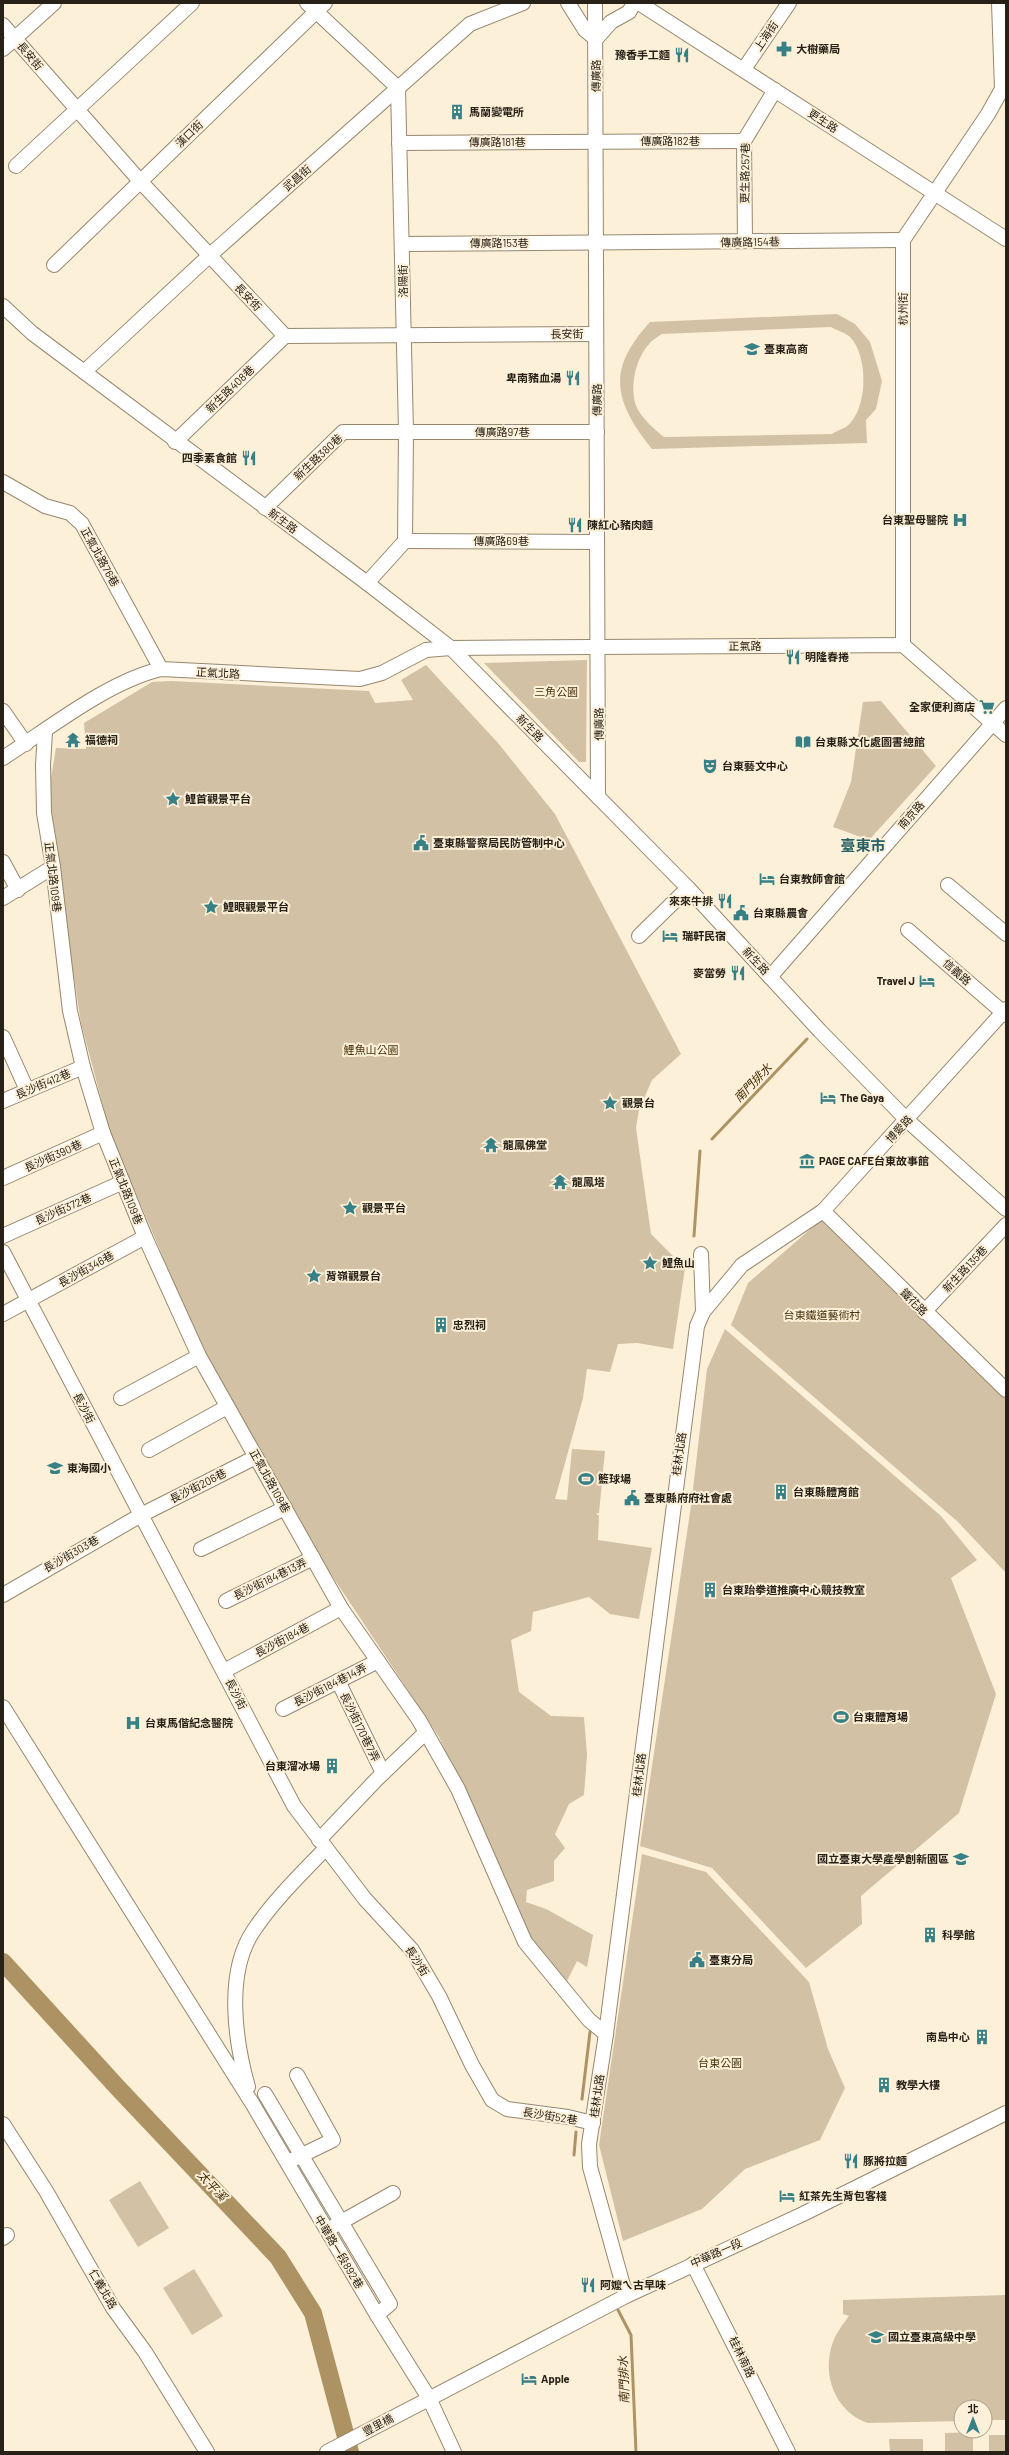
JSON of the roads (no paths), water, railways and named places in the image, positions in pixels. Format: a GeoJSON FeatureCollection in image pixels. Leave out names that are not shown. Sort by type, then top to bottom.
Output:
{"type":"FeatureCollection","features":[{"type":"Feature","properties":{"kind":"street"},"geometry":{"type":"LineString","coordinates":[[3,49],[54,3]]}},
{"type":"Feature","properties":{"kind":"street"},"geometry":{"type":"LineString","coordinates":[[16,166],[136,57],[192,3]]}},
{"type":"Feature","properties":{"kind":"street","name":"武昌街"},"geometry":{"type":"LineString","coordinates":[[84,372],[209,256],[470,24],[523,3]]}},
{"type":"Feature","properties":{"kind":"street"},"geometry":{"type":"LineString","coordinates":[[568,3],[585,30],[596,39]]}},
{"type":"Feature","properties":{"kind":"street"},"geometry":{"type":"LineString","coordinates":[[575,3],[579,14],[596,39]]}},
{"type":"Feature","properties":{"kind":"street","name":"傳廣路"},"geometry":{"type":"LineString","coordinates":[[595,3],[598,797]]}},
{"type":"Feature","properties":{"kind":"street"},"geometry":{"type":"LineString","coordinates":[[596,39],[611,22],[629,12],[634,3]]}},
{"type":"Feature","properties":{"kind":"street","name":"更生路"},"geometry":{"type":"LineString","coordinates":[[639,3],[744,69],[1006,239]]}},
{"type":"Feature","properties":{"kind":"street","name":"上海街"},"geometry":{"type":"LineString","coordinates":[[744,69],[789,3]]}},
{"type":"Feature","properties":{"kind":"street"},"geometry":{"type":"LineString","coordinates":[[903,240],[936,193],[1004,89],[999,3]]}},
{"type":"Feature","properties":{"kind":"street"},"geometry":{"type":"LineString","coordinates":[[316,6],[398,88]]}},
{"type":"Feature","properties":{"kind":"street","name":"漢口街"},"geometry":{"type":"LineString","coordinates":[[54,265],[316,6]]}},
{"type":"Feature","properties":{"kind":"street","name":"長安街"},"geometry":{"type":"LineString","coordinates":[[3,25],[76,110],[140,181],[285,336],[596,334]]}},
{"type":"Feature","properties":{"kind":"street","name":"洛陽街"},"geometry":{"type":"LineString","coordinates":[[398,88],[406,432],[405,541]]}},
{"type":"Feature","properties":{"kind":"street","name":"更生路257巷"},"geometry":{"type":"LineString","coordinates":[[745,241],[744,141],[775,90]]}},
{"type":"Feature","properties":{"kind":"street","name":"傳廣路182巷"},"geometry":{"type":"LineString","coordinates":[[596,142],[744,141]]}},
{"type":"Feature","properties":{"kind":"street","name":"傳廣路181巷"},"geometry":{"type":"LineString","coordinates":[[399,143],[596,142]]}},
{"type":"Feature","properties":{"kind":"street","name":"傳廣路154巷"},"geometry":{"type":"LineString","coordinates":[[596,242],[903,240]]}},
{"type":"Feature","properties":{"kind":"street","name":"杭州街"},"geometry":{"type":"LineString","coordinates":[[903,240],[903,645]]}},
{"type":"Feature","properties":{"kind":"street","name":"傳廣路153巷"},"geometry":{"type":"LineString","coordinates":[[402,244],[596,242]]}},
{"type":"Feature","properties":{"kind":"street","name":"新生路"},"geometry":{"type":"LineString","coordinates":[[3,306],[32,333],[175,442],[367,583],[451,648],[688,888],[770,977],[907,1120],[1006,1209]]}},
{"type":"Feature","properties":{"kind":"street","name":"新生路408巷"},"geometry":{"type":"LineString","coordinates":[[175,442],[285,336]]}},
{"type":"Feature","properties":{"kind":"street","name":"新生路380巷"},"geometry":{"type":"LineString","coordinates":[[265,508],[343,432],[406,432]]}},
{"type":"Feature","properties":{"kind":"street","name":"傳廣路97巷"},"geometry":{"type":"LineString","coordinates":[[406,432],[597,432]]}},
{"type":"Feature","properties":{"kind":"street","name":"正氣北路76巷"},"geometry":{"type":"LineString","coordinates":[[3,482],[45,506],[70,513],[82,524],[161,669]]}},
{"type":"Feature","properties":{"kind":"street"},"geometry":{"type":"LineString","coordinates":[[367,583],[405,541]]}},
{"type":"Feature","properties":{"kind":"street","name":"傳廣路69巷"},"geometry":{"type":"LineString","coordinates":[[405,541],[597,542]]}},
{"type":"Feature","properties":{"kind":"street"},"geometry":{"type":"LineString","coordinates":[[903,645],[1006,735]]}},
{"type":"Feature","properties":{"kind":"street","name":"正氣路"},"geometry":{"type":"LineString","coordinates":[[451,648],[903,645]]}},
{"type":"Feature","properties":{"kind":"street","name":"正氣北路"},"geometry":{"type":"LineString","coordinates":[[3,758],[45,732],[67,716],[132,677],[161,669],[360,679],[382,673],[426,650],[451,648]]}},
{"type":"Feature","properties":{"kind":"street","name":"南京路"},"geometry":{"type":"LineString","coordinates":[[770,977],[1006,708]]}},
{"type":"Feature","properties":{"kind":"street"},"geometry":{"type":"LineString","coordinates":[[3,711],[26,744]]}},
{"type":"Feature","properties":{"kind":"street","name":"正氣北路109巷"},"geometry":{"type":"LineString","coordinates":[[45,732],[43,766],[44,813],[53,867],[70,1011],[83,1068],[103,1133],[145,1237],[199,1356],[227,1407],[341,1608],[419,1720],[458,1789],[525,1942],[589,2020],[606,2034]]}},
{"type":"Feature","properties":{"kind":"street"},"geometry":{"type":"LineString","coordinates":[[3,862],[18,890]]}},
{"type":"Feature","properties":{"kind":"street"},"geometry":{"type":"LineString","coordinates":[[3,898],[53,867]]}},
{"type":"Feature","properties":{"kind":"street"},"geometry":{"type":"LineString","coordinates":[[948,885],[1006,934]]}},
{"type":"Feature","properties":{"kind":"street"},"geometry":{"type":"LineString","coordinates":[[638,936],[688,888]]}},
{"type":"Feature","properties":{"kind":"street","name":"信義路"},"geometry":{"type":"LineString","coordinates":[[908,930],[1005,1012]]}},
{"type":"Feature","properties":{"kind":"street","name":"博愛路"},"geometry":{"type":"LineString","coordinates":[[742,1265],[823,1211],[1005,1012]]}},
{"type":"Feature","properties":{"kind":"street"},"geometry":{"type":"LineString","coordinates":[[3,1037],[27,1090]]}},
{"type":"Feature","properties":{"kind":"street","name":"長沙街412巷"},"geometry":{"type":"LineString","coordinates":[[3,1101],[83,1068]]}},
{"type":"Feature","properties":{"kind":"street","name":"長沙街390巷"},"geometry":{"type":"LineString","coordinates":[[3,1178],[103,1133]]}},
{"type":"Feature","properties":{"kind":"street","name":"長沙街372巷"},"geometry":{"type":"LineString","coordinates":[[3,1236],[123,1182]]}},
{"type":"Feature","properties":{"kind":"street","name":"鐵花路"},"geometry":{"type":"LineString","coordinates":[[823,1211],[924,1312],[1006,1390]]}},
{"type":"Feature","properties":{"kind":"street","name":"新生路135巷"},"geometry":{"type":"LineString","coordinates":[[924,1312],[1006,1225]]}},
{"type":"Feature","properties":{"kind":"street","name":"長沙街346巷"},"geometry":{"type":"LineString","coordinates":[[3,1314],[145,1237]]}},
{"type":"Feature","properties":{"kind":"street","name":"長沙街"},"geometry":{"type":"LineString","coordinates":[[3,1252],[27,1301],[224,1671],[294,1806],[366,1899],[412,1950],[439,1996],[472,2065],[492,2100],[507,2109]]}},
{"type":"Feature","properties":{"kind":"street"},"geometry":{"type":"LineString","coordinates":[[701,1254],[703,1312]]}},
{"type":"Feature","properties":{"kind":"street","name":"桂林北路"},"geometry":{"type":"LineString","coordinates":[[626,2296],[590,2167],[589,2144],[606,2034],[697,1326],[703,1312],[742,1265]]}},
{"type":"Feature","properties":{"kind":"street"},"geometry":{"type":"LineString","coordinates":[[121,1398],[199,1356]]}},
{"type":"Feature","properties":{"kind":"street"},"geometry":{"type":"LineString","coordinates":[[149,1450],[227,1407]]}},
{"type":"Feature","properties":{"kind":"street","name":"長沙街206巷"},"geometry":{"type":"LineString","coordinates":[[140,1515],[256,1457]]}},
{"type":"Feature","properties":{"kind":"street"},"geometry":{"type":"LineString","coordinates":[[201,1549],[285,1508]]}},
{"type":"Feature","properties":{"kind":"street","name":"長沙街303巷"},"geometry":{"type":"LineString","coordinates":[[3,1595],[140,1515]]}},
{"type":"Feature","properties":{"kind":"street","name":"長沙街184巷13弄"},"geometry":{"type":"LineString","coordinates":[[226,1601],[313,1558]]}},
{"type":"Feature","properties":{"kind":"street","name":"長沙街184巷"},"geometry":{"type":"LineString","coordinates":[[224,1671],[341,1608]]}},
{"type":"Feature","properties":{"kind":"street","name":"長沙街184巷14弄"},"geometry":{"type":"LineString","coordinates":[[283,1709],[378,1661]]}},
{"type":"Feature","properties":{"kind":"street","name":"長沙街170巷7弄"},"geometry":{"type":"LineString","coordinates":[[338,1681],[383,1773]]}},
{"type":"Feature","properties":{"kind":"street","name":"中華路一段892巷"},"geometry":{"type":"LineString","coordinates":[[3,1707],[252,2103],[326,2231],[429,2398],[454,2452]]}},
{"type":"Feature","properties":{"kind":"street"},"geometry":{"type":"LineString","coordinates":[[252,2103],[235,2033],[238,1976],[247,1942],[288,1887],[383,1773],[425,1733]]}},
{"type":"Feature","properties":{"kind":"street"},"geometry":{"type":"LineString","coordinates":[[287,2162],[333,2140],[297,2075]]}},
{"type":"Feature","properties":{"kind":"street"},"geometry":{"type":"LineString","coordinates":[[265,2094],[390,2304],[377,2315]]}},
{"type":"Feature","properties":{"kind":"street","name":"長沙街52巷"},"geometry":{"type":"LineString","coordinates":[[507,2109],[568,2117],[593,2123]]}},
{"type":"Feature","properties":{"kind":"street","name":"中華路一段"},"geometry":{"type":"LineString","coordinates":[[429,2398],[626,2296],[803,2214],[1006,2113]]}},
{"type":"Feature","properties":{"kind":"street","name":"仁義北路"},"geometry":{"type":"LineString","coordinates":[[3,2124],[46,2191],[113,2308],[145,2352],[207,2452]]}},
{"type":"Feature","properties":{"kind":"street"},"geometry":{"type":"LineString","coordinates":[[326,2231],[393,2193]]}},
{"type":"Feature","properties":{"kind":"street","name":"桂林南路"},"geometry":{"type":"LineString","coordinates":[[693,2264],[788,2452]]}},
{"type":"Feature","properties":{"kind":"street","name":"豐里橋"},"geometry":{"type":"LineString","coordinates":[[327,2452],[429,2398]]}},
{"type":"Feature","properties":{"kind":"waterway","name":"南門排水"},"geometry":{"type":"LineString","coordinates":[[712,1139],[807,1039]]}},
{"type":"Feature","properties":{"kind":"waterway","name":"南門排水"},"geometry":{"type":"LineString","coordinates":[[694,1236],[700,1151]]}},
{"type":"Feature","properties":{"kind":"waterway","name":"太平溪"},"geometry":{"type":"LineString","coordinates":[[3,1962],[118,2088],[278,2257],[313,2313],[350,2452]]}},
{"type":"Feature","properties":{"kind":"waterway","name":"南門排水"},"geometry":{"type":"LineString","coordinates":[[582,2099],[590,2032]]}},
{"type":"Feature","properties":{"kind":"waterway","name":"南門排水"},"geometry":{"type":"LineString","coordinates":[[574,2155],[576,2132]]}},
{"type":"Feature","properties":{"kind":"waterway","name":"南門排水"},"geometry":{"type":"LineString","coordinates":[[618,2310],[631,2335],[636,2452]]}},
{"type":"Feature","properties":{"kind":"place","name":"大樹藥局"},"geometry":{"type":"Point","coordinates":[784,49]}},
{"type":"Feature","properties":{"kind":"place","name":"豫香手工麵"},"geometry":{"type":"Point","coordinates":[682,55]}},
{"type":"Feature","properties":{"kind":"place","name":"馬蘭變電所"},"geometry":{"type":"Point","coordinates":[457,112]}},
{"type":"Feature","properties":{"kind":"place","name":"臺東高商"},"geometry":{"type":"Point","coordinates":[752,349]}},
{"type":"Feature","properties":{"kind":"place","name":"卑南豬血湯"},"geometry":{"type":"Point","coordinates":[573,378]}},
{"type":"Feature","properties":{"kind":"place","name":"四季素食館"},"geometry":{"type":"Point","coordinates":[249,458]}},
{"type":"Feature","properties":{"kind":"place","name":"台東聖母醫院"},"geometry":{"type":"Point","coordinates":[960,520]}},
{"type":"Feature","properties":{"kind":"place","name":"陳紅心豬肉麵"},"geometry":{"type":"Point","coordinates":[575,525]}},
{"type":"Feature","properties":{"kind":"place","name":"明隆春捲"},"geometry":{"type":"Point","coordinates":[793,657]}},
{"type":"Feature","properties":{"kind":"place","name":"全家便利商店"},"geometry":{"type":"Point","coordinates":[987,707]}},
{"type":"Feature","properties":{"kind":"place","name":"福德祠"},"geometry":{"type":"Point","coordinates":[73,740]}},
{"type":"Feature","properties":{"kind":"place","name":"台東縣文化處圖書總館"},"geometry":{"type":"Point","coordinates":[803,742]}},
{"type":"Feature","properties":{"kind":"place","name":"台東藝文中心"},"geometry":{"type":"Point","coordinates":[710,766]}},
{"type":"Feature","properties":{"kind":"place","name":"鯉首觀景平台"},"geometry":{"type":"Point","coordinates":[173,799]}},
{"type":"Feature","properties":{"kind":"place","name":"臺東縣警察局民防管制中心"},"geometry":{"type":"Point","coordinates":[421,843]}},
{"type":"Feature","properties":{"kind":"place","name":"台東教師會館"},"geometry":{"type":"Point","coordinates":[767,879]}},
{"type":"Feature","properties":{"kind":"place","name":"來來牛排"},"geometry":{"type":"Point","coordinates":[725,901]}},
{"type":"Feature","properties":{"kind":"place","name":"鯉眼觀景平台"},"geometry":{"type":"Point","coordinates":[211,907]}},
{"type":"Feature","properties":{"kind":"place","name":"台東縣農會"},"geometry":{"type":"Point","coordinates":[741,913]}},
{"type":"Feature","properties":{"kind":"place","name":"瑞軒民宿"},"geometry":{"type":"Point","coordinates":[670,936]}},
{"type":"Feature","properties":{"kind":"place","name":"麥當勞"},"geometry":{"type":"Point","coordinates":[738,973]}},
{"type":"Feature","properties":{"kind":"place","name":"Travel J"},"geometry":{"type":"Point","coordinates":[927,981]}},
{"type":"Feature","properties":{"kind":"place","name":"The Gaya"},"geometry":{"type":"Point","coordinates":[828,1098]}},
{"type":"Feature","properties":{"kind":"place","name":"觀景台"},"geometry":{"type":"Point","coordinates":[610,1103]}},
{"type":"Feature","properties":{"kind":"place","name":"龍鳳佛堂"},"geometry":{"type":"Point","coordinates":[491,1145]}},
{"type":"Feature","properties":{"kind":"place","name":"PAGE CAFE台東故事館"},"geometry":{"type":"Point","coordinates":[807,1161]}},
{"type":"Feature","properties":{"kind":"place","name":"龍鳳塔"},"geometry":{"type":"Point","coordinates":[560,1182]}},
{"type":"Feature","properties":{"kind":"place","name":"觀景平台"},"geometry":{"type":"Point","coordinates":[350,1208]}},
{"type":"Feature","properties":{"kind":"place","name":"鯉魚山"},"geometry":{"type":"Point","coordinates":[650,1263]}},
{"type":"Feature","properties":{"kind":"place","name":"背嶺觀景台"},"geometry":{"type":"Point","coordinates":[314,1276]}},
{"type":"Feature","properties":{"kind":"place","name":"忠烈祠"},"geometry":{"type":"Point","coordinates":[441,1325]}},
{"type":"Feature","properties":{"kind":"place","name":"東海國小"},"geometry":{"type":"Point","coordinates":[55,1468]}},
{"type":"Feature","properties":{"kind":"place","name":"籃球場"},"geometry":{"type":"Point","coordinates":[586,1479]}},
{"type":"Feature","properties":{"kind":"place","name":"台東縣體育館"},"geometry":{"type":"Point","coordinates":[781,1492]}},
{"type":"Feature","properties":{"kind":"place","name":"臺東縣府府社會處"},"geometry":{"type":"Point","coordinates":[632,1498]}},
{"type":"Feature","properties":{"kind":"place","name":"台東跆拳道推廣中心競技教室"},"geometry":{"type":"Point","coordinates":[710,1590]}},
{"type":"Feature","properties":{"kind":"place","name":"台東體育場"},"geometry":{"type":"Point","coordinates":[841,1717]}},
{"type":"Feature","properties":{"kind":"place","name":"台東馬偕紀念醫院"},"geometry":{"type":"Point","coordinates":[133,1723]}},
{"type":"Feature","properties":{"kind":"place","name":"台東溜冰場"},"geometry":{"type":"Point","coordinates":[332,1766]}},
{"type":"Feature","properties":{"kind":"place","name":"國立臺東大學產學創新園區"},"geometry":{"type":"Point","coordinates":[961,1859]}},
{"type":"Feature","properties":{"kind":"place","name":"科學館"},"geometry":{"type":"Point","coordinates":[930,1935]}},
{"type":"Feature","properties":{"kind":"place","name":"臺東分局"},"geometry":{"type":"Point","coordinates":[697,1960]}},
{"type":"Feature","properties":{"kind":"place","name":"南島中心"},"geometry":{"type":"Point","coordinates":[982,2037]}},
{"type":"Feature","properties":{"kind":"place","name":"教學大樓"},"geometry":{"type":"Point","coordinates":[884,2085]}},
{"type":"Feature","properties":{"kind":"place","name":"豚將拉麵"},"geometry":{"type":"Point","coordinates":[851,2161]}},
{"type":"Feature","properties":{"kind":"place","name":"紅茶先生背包客棧"},"geometry":{"type":"Point","coordinates":[787,2196]}},
{"type":"Feature","properties":{"kind":"place","name":"阿嬤ㄟ古早味"},"geometry":{"type":"Point","coordinates":[588,2285]}},
{"type":"Feature","properties":{"kind":"place","name":"國立臺東高級中學"},"geometry":{"type":"Point","coordinates":[876,2337]}},
{"type":"Feature","properties":{"kind":"place","name":"Apple"},"geometry":{"type":"Point","coordinates":[529,2379]}},
{"type":"Feature","properties":{"kind":"district","name":"臺東市"},"geometry":{"type":"Point","coordinates":[863,846]}},
{"type":"Feature","properties":{"kind":"park label","name":"三角公園"},"geometry":{"type":"Point","coordinates":[556,692]}},
{"type":"Feature","properties":{"kind":"park label","name":"鯉魚山公園"},"geometry":{"type":"Point","coordinates":[371,1050]}},
{"type":"Feature","properties":{"kind":"park label","name":"台東鐵道藝術村"},"geometry":{"type":"Point","coordinates":[822,1315]}},
{"type":"Feature","properties":{"kind":"park label","name":"台東公園"},"geometry":{"type":"Point","coordinates":[720,2063]}}]}
